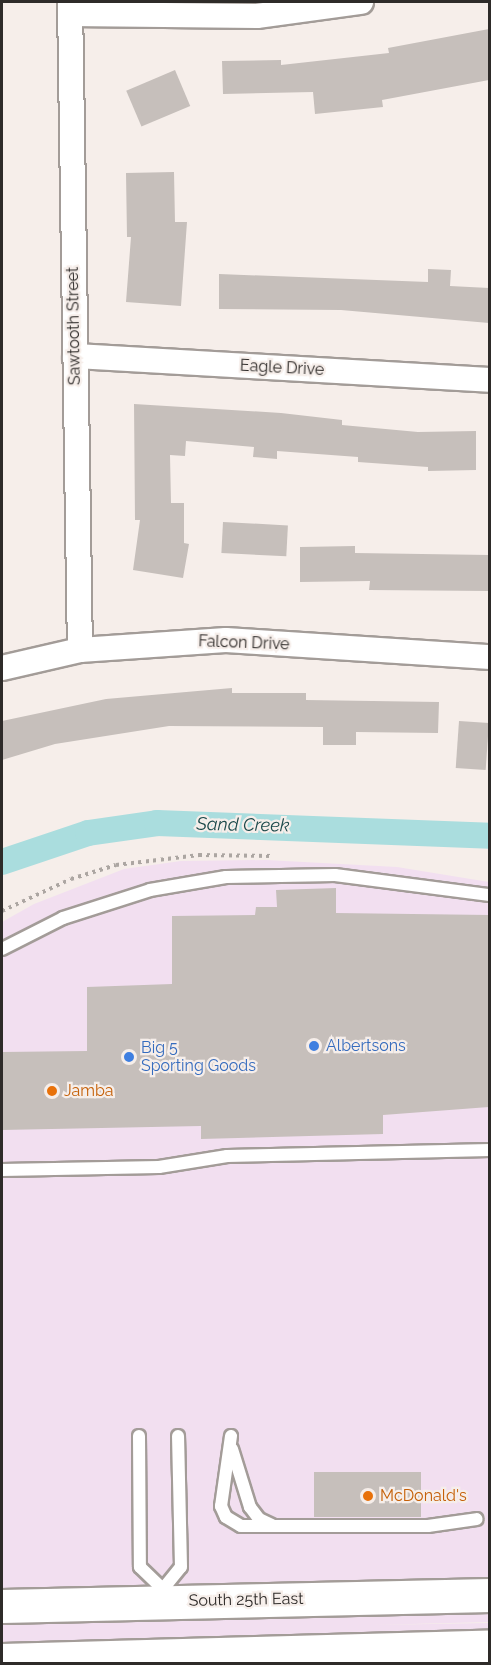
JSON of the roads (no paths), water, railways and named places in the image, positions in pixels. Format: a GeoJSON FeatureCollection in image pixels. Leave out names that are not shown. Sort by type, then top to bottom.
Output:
{"type":"FeatureCollection","features":[{"type":"Feature","properties":{"kind":"main road","name":"South 25th East"},"geometry":{"type":"LineString","coordinates":[[2,1606],[164,1595],[489,1595]]}},
{"type":"Feature","properties":{"kind":"main road"},"geometry":{"type":"LineString","coordinates":[[433,1646],[489,1623]]}},
{"type":"Feature","properties":{"kind":"main road"},"geometry":{"type":"LineString","coordinates":[[2,1660],[163,1659],[433,1646],[489,1646]]}},
{"type":"Feature","properties":{"kind":"street"},"geometry":{"type":"LineString","coordinates":[[70,8],[257,16],[361,2]]}},
{"type":"Feature","properties":{"kind":"street","name":"Sawtooth Street"},"geometry":{"type":"LineString","coordinates":[[70,8],[80,650]]}},
{"type":"Feature","properties":{"kind":"street","name":"Eagle Drive"},"geometry":{"type":"LineString","coordinates":[[75,356],[489,380]]}},
{"type":"Feature","properties":{"kind":"street","name":"Falcon Drive"},"geometry":{"type":"LineString","coordinates":[[2,668],[80,650],[226,640],[489,657]]}},
{"type":"Feature","properties":{"kind":"lane"},"geometry":{"type":"LineString","coordinates":[[2,949],[63,918],[150,890],[226,877],[335,875],[489,895]]}},
{"type":"Feature","properties":{"kind":"lane"},"geometry":{"type":"LineString","coordinates":[[2,1170],[159,1167],[227,1156],[489,1150]]}},
{"type":"Feature","properties":{"kind":"lane"},"geometry":{"type":"LineString","coordinates":[[139,1436],[140,1567],[164,1595],[181,1567],[178,1436]]}},
{"type":"Feature","properties":{"kind":"lane"},"geometry":{"type":"LineString","coordinates":[[299,1527],[270,1525],[250,1507],[237,1476],[231,1436],[222,1481],[226,1517],[247,1528],[428,1526],[477,1519]]}},
{"type":"Feature","properties":{"kind":"waterway","name":"Sand Creek"},"geometry":{"type":"LineString","coordinates":[[2,862],[88,833],[157,823],[490,836]]}},
{"type":"Feature","properties":{"kind":"place","name":"Albertsons"},"geometry":{"type":"Point","coordinates":[314,1046]}},
{"type":"Feature","properties":{"kind":"place","name":"Big 5 Sporting Goods"},"geometry":{"type":"Point","coordinates":[129,1057]}},
{"type":"Feature","properties":{"kind":"place","name":"Jamba"},"geometry":{"type":"Point","coordinates":[52,1091]}},
{"type":"Feature","properties":{"kind":"place","name":"McDonald's"},"geometry":{"type":"Point","coordinates":[368,1496]}}]}
